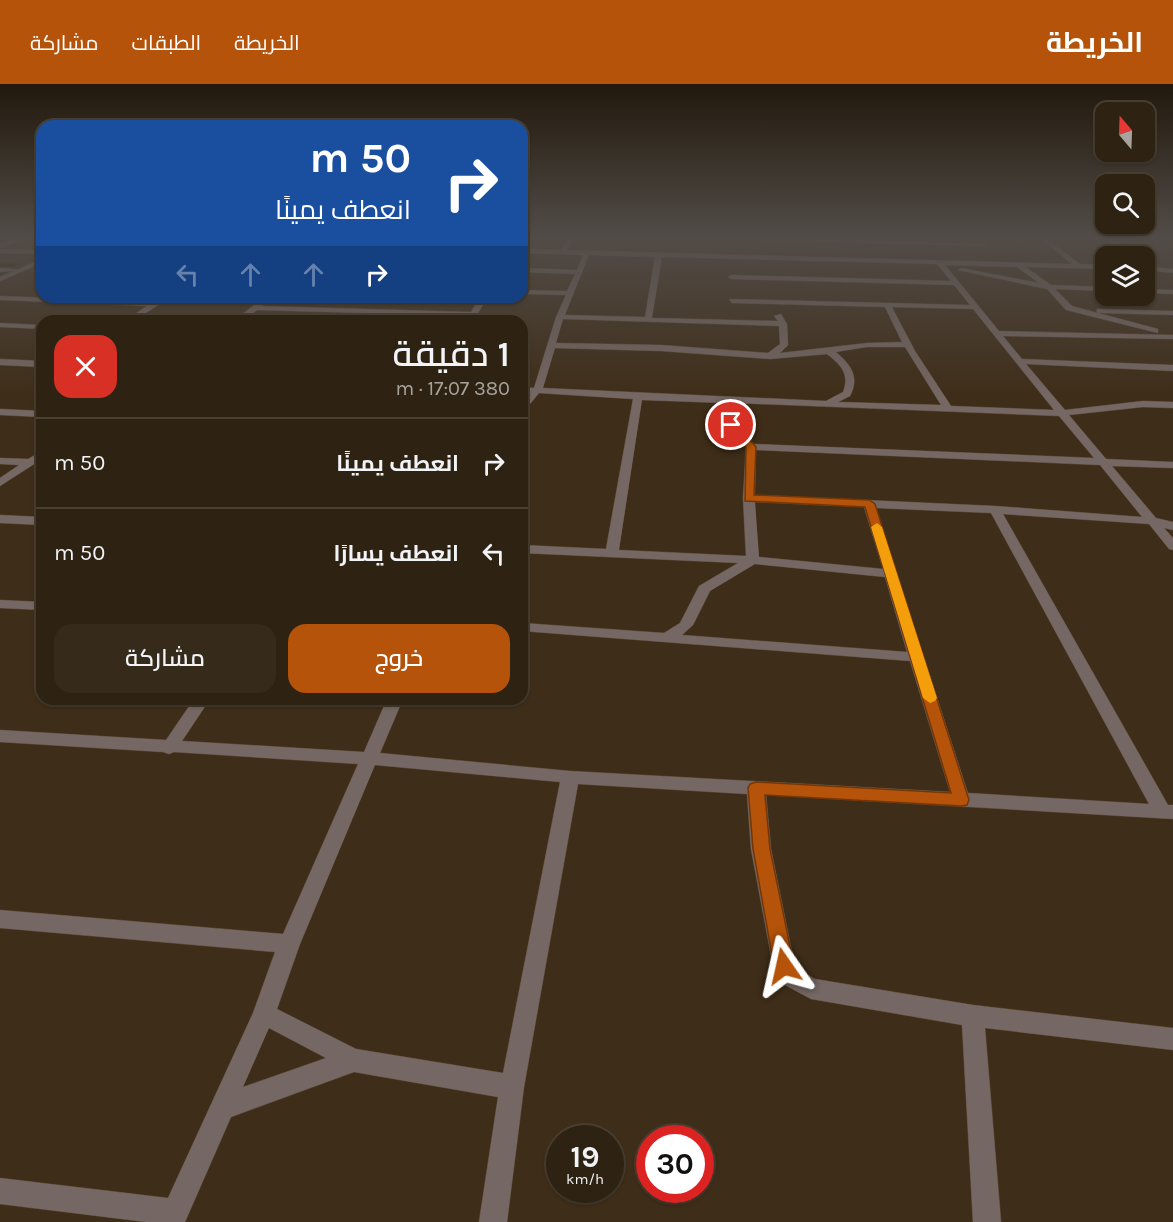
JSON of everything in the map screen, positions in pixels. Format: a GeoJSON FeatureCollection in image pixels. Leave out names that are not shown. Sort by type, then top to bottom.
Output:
{"type":"FeatureCollection","features":[{"type":"Feature","properties":{"kind":"street"},"geometry":{"type":"LineString","coordinates":[[648,320],[653,291]]}},
{"type":"Feature","properties":{"kind":"street"},"geometry":{"type":"LineString","coordinates":[[731,321],[732,291]]}},
{"type":"Feature","properties":{"kind":"street"},"geometry":{"type":"LineString","coordinates":[[738,291],[769,302],[975,306]]}},
{"type":"Feature","properties":{"kind":"street"},"geometry":{"type":"LineString","coordinates":[[963,291],[1018,362],[1173,546]]}},
{"type":"Feature","properties":{"kind":"street"},"geometry":{"type":"LineString","coordinates":[[1053,291],[1063,303],[1073,310],[1173,337]]}},
{"type":"Feature","properties":{"kind":"street"},"geometry":{"type":"LineString","coordinates":[[1155,291],[1173,292]]}},
{"type":"Feature","properties":{"kind":"street"},"geometry":{"type":"LineString","coordinates":[[528,292],[569,293],[538,389],[528,401]]}},
{"type":"Feature","properties":{"kind":"street"},"geometry":{"type":"LineString","coordinates":[[0,298],[36,298]]}},
{"type":"Feature","properties":{"kind":"street"},"geometry":{"type":"LineString","coordinates":[[769,302],[783,324],[784,345],[770,356]]}},
{"type":"Feature","properties":{"kind":"street"},"geometry":{"type":"LineString","coordinates":[[136,303],[155,304]]}},
{"type":"Feature","properties":{"kind":"street"},"geometry":{"type":"LineString","coordinates":[[246,315],[261,303]]}},
{"type":"Feature","properties":{"kind":"street"},"geometry":{"type":"LineString","coordinates":[[344,310],[351,303]]}},
{"type":"Feature","properties":{"kind":"street"},"geometry":{"type":"LineString","coordinates":[[255,308],[475,314],[481,303]]}},
{"type":"Feature","properties":{"kind":"street"},"geometry":{"type":"LineString","coordinates":[[138,315],[155,304]]}},
{"type":"Feature","properties":{"kind":"street"},"geometry":{"type":"LineString","coordinates":[[887,304],[908,344],[948,409]]}},
{"type":"Feature","properties":{"kind":"street"},"geometry":{"type":"LineString","coordinates":[[1073,310],[1173,313]]}},
{"type":"Feature","properties":{"kind":"street"},"geometry":{"type":"LineString","coordinates":[[560,318],[783,324]]}},
{"type":"Feature","properties":{"kind":"street"},"geometry":{"type":"LineString","coordinates":[[0,325],[36,327]]}},
{"type":"Feature","properties":{"kind":"street"},"geometry":{"type":"LineString","coordinates":[[996,333],[1173,337]]}},
{"type":"Feature","properties":{"kind":"street"},"geometry":{"type":"LineString","coordinates":[[551,345],[661,348],[770,356],[867,345],[908,344]]}},
{"type":"Feature","properties":{"kind":"street"},"geometry":{"type":"LineString","coordinates":[[829,351],[849,369],[851,376],[847,394],[829,403]]}},
{"type":"Feature","properties":{"kind":"street"},"geometry":{"type":"LineString","coordinates":[[0,362],[36,364]]}},
{"type":"Feature","properties":{"kind":"street"},"geometry":{"type":"LineString","coordinates":[[1018,362],[1173,368]]}},
{"type":"Feature","properties":{"kind":"street"},"geometry":{"type":"LineString","coordinates":[[528,390],[638,397],[1063,413],[1143,404],[1173,405]]}},
{"type":"Feature","properties":{"kind":"street"},"geometry":{"type":"LineString","coordinates":[[612,552],[638,397]]}},
{"type":"Feature","properties":{"kind":"street"},"geometry":{"type":"LineString","coordinates":[[729,400],[728,413],[731,425],[751,447],[749,498],[753,560]]}},
{"type":"Feature","properties":{"kind":"street"},"geometry":{"type":"LineString","coordinates":[[0,412],[36,414]]}},
{"type":"Feature","properties":{"kind":"street"},"geometry":{"type":"LineString","coordinates":[[751,447],[1173,465]]}},
{"type":"Feature","properties":{"kind":"street"},"geometry":{"type":"LineString","coordinates":[[0,483],[36,457]]}},
{"type":"Feature","properties":{"kind":"street"},"geometry":{"type":"LineString","coordinates":[[0,461],[28,462]]}},
{"type":"Feature","properties":{"kind":"street"},"geometry":{"type":"LineString","coordinates":[[749,498],[995,510],[1152,521],[1173,526]]}},
{"type":"Feature","properties":{"kind":"street"},"geometry":{"type":"LineString","coordinates":[[869,504],[961,800]]}},
{"type":"Feature","properties":{"kind":"street"},"geometry":{"type":"LineString","coordinates":[[995,510],[1168,812]]}},
{"type":"Feature","properties":{"kind":"street"},"geometry":{"type":"LineString","coordinates":[[0,519],[36,521]]}},
{"type":"Feature","properties":{"kind":"street"},"geometry":{"type":"LineString","coordinates":[[528,549],[753,560],[892,574]]}},
{"type":"Feature","properties":{"kind":"street"},"geometry":{"type":"LineString","coordinates":[[667,638],[686,625],[704,589],[753,560]]}},
{"type":"Feature","properties":{"kind":"street"},"geometry":{"type":"LineString","coordinates":[[0,604],[36,606]]}},
{"type":"Feature","properties":{"kind":"street"},"geometry":{"type":"LineString","coordinates":[[528,627],[918,657]]}},
{"type":"Feature","properties":{"kind":"street"},"geometry":{"type":"LineString","coordinates":[[169,748],[198,705]]}},
{"type":"Feature","properties":{"kind":"street"},"geometry":{"type":"LineString","coordinates":[[0,1191],[173,1217],[264,1014],[289,944],[391,705]]}},
{"type":"Feature","properties":{"kind":"street"},"geometry":{"type":"LineString","coordinates":[[0,736],[169,748],[367,758],[570,777],[1168,812]]}},
{"type":"Feature","properties":{"kind":"street"},"geometry":{"type":"LineString","coordinates":[[493,1222],[512,1087],[570,777]]}},
{"type":"Feature","properties":{"kind":"street"},"geometry":{"type":"LineString","coordinates":[[756,788],[761,849],[784,966],[793,978],[811,989],[973,1016],[1173,1039]]}},
{"type":"Feature","properties":{"kind":"street"},"geometry":{"type":"LineString","coordinates":[[0,919],[289,944]]}},
{"type":"Feature","properties":{"kind":"street"},"geometry":{"type":"LineString","coordinates":[[264,1014],[354,1060],[512,1087]]}},
{"type":"Feature","properties":{"kind":"street"},"geometry":{"type":"LineString","coordinates":[[973,1016],[987,1222]]}},
{"type":"Feature","properties":{"kind":"street"},"geometry":{"type":"LineString","coordinates":[[223,1107],[354,1060]]}},
{"type":"Feature","properties":{"kind":"slow traffic"},"geometry":{"type":"LineString","coordinates":[[877,527],[930,698]]}},
{"type":"Feature","properties":{"kind":"route"},"geometry":{"type":"LineString","coordinates":[[731,425],[751,447],[749,498],[869,504],[961,800],[756,788],[761,849],[784,966]]}}]}
